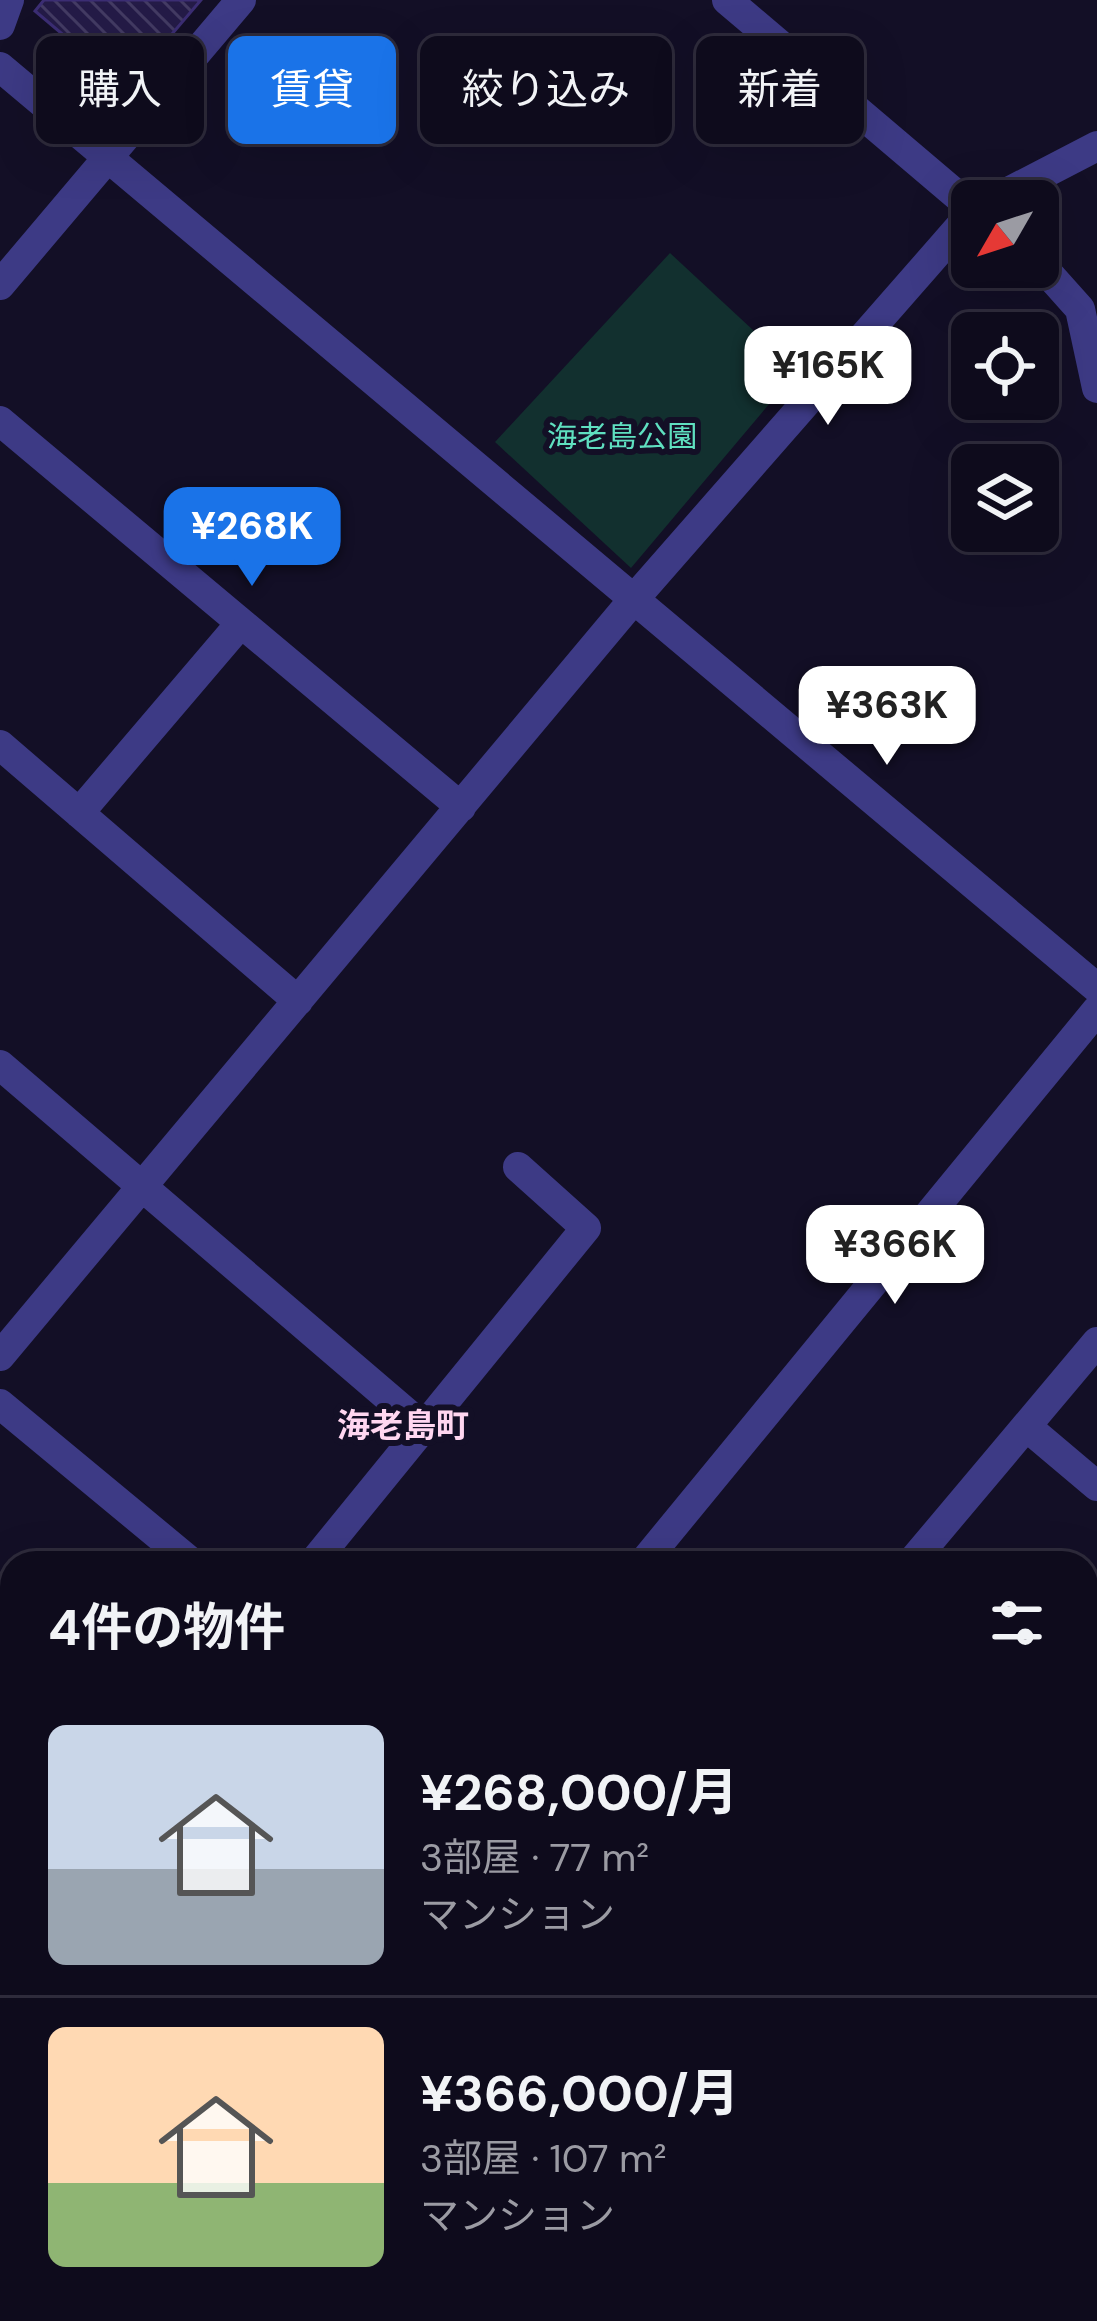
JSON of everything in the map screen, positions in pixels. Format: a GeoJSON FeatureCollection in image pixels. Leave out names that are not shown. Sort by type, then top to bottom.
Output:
{"type":"FeatureCollection","features":[{"type":"Feature","properties":{"kind":"street"},"geometry":{"type":"LineString","coordinates":[[0,25],[9,0]]}},
{"type":"Feature","properties":{"kind":"street"},"geometry":{"type":"LineString","coordinates":[[0,285],[241,0]]}},
{"type":"Feature","properties":{"kind":"street"},"geometry":{"type":"LineString","coordinates":[[732,2],[951,192]]}},
{"type":"Feature","properties":{"kind":"street"},"geometry":{"type":"LineString","coordinates":[[0,67],[1097,988]]}},
{"type":"Feature","properties":{"kind":"street"},"geometry":{"type":"LineString","coordinates":[[1031,180],[1097,146]]}},
{"type":"Feature","properties":{"kind":"street"},"geometry":{"type":"LineString","coordinates":[[0,1356],[634,599],[951,234]]}},
{"type":"Feature","properties":{"kind":"street"},"geometry":{"type":"LineString","coordinates":[[1059,285],[1081,309],[1097,388]]}},
{"type":"Feature","properties":{"kind":"street"},"geometry":{"type":"LineString","coordinates":[[0,421],[460,807]]}},
{"type":"Feature","properties":{"kind":"street"},"geometry":{"type":"LineString","coordinates":[[79,813],[241,623]]}},
{"type":"Feature","properties":{"kind":"street"},"geometry":{"type":"LineString","coordinates":[[0,745],[298,1001]]}},
{"type":"Feature","properties":{"kind":"street"},"geometry":{"type":"LineString","coordinates":[[653,1551],[1097,1010]]}},
{"type":"Feature","properties":{"kind":"street"},"geometry":{"type":"LineString","coordinates":[[0,1065],[423,1427]]}},
{"type":"Feature","properties":{"kind":"street"},"geometry":{"type":"LineString","coordinates":[[323,1551],[586,1228],[518,1167]]}},
{"type":"Feature","properties":{"kind":"street"},"geometry":{"type":"LineString","coordinates":[[921,1551],[1097,1342]]}},
{"type":"Feature","properties":{"kind":"street"},"geometry":{"type":"LineString","coordinates":[[0,1404],[178,1551]]}},
{"type":"Feature","properties":{"kind":"street"},"geometry":{"type":"LineString","coordinates":[[1027,1426],[1097,1486]]}},
{"type":"Feature","properties":{"kind":"green space","name":"海老島公園"},"geometry":{"type":"Polygon","coordinates":[[[670,253],[797,371],[631,568],[495,442],[670,253]]]}},
{"type":"Feature","properties":{"kind":"building"},"geometry":{"type":"Polygon","coordinates":[[[44,0],[201,0],[170,36],[65,36],[35,11],[44,0]]]}},
{"type":"Feature","properties":{"kind":"district","name":"海老島町"},"geometry":{"type":"Point","coordinates":[403,1425]}}]}
